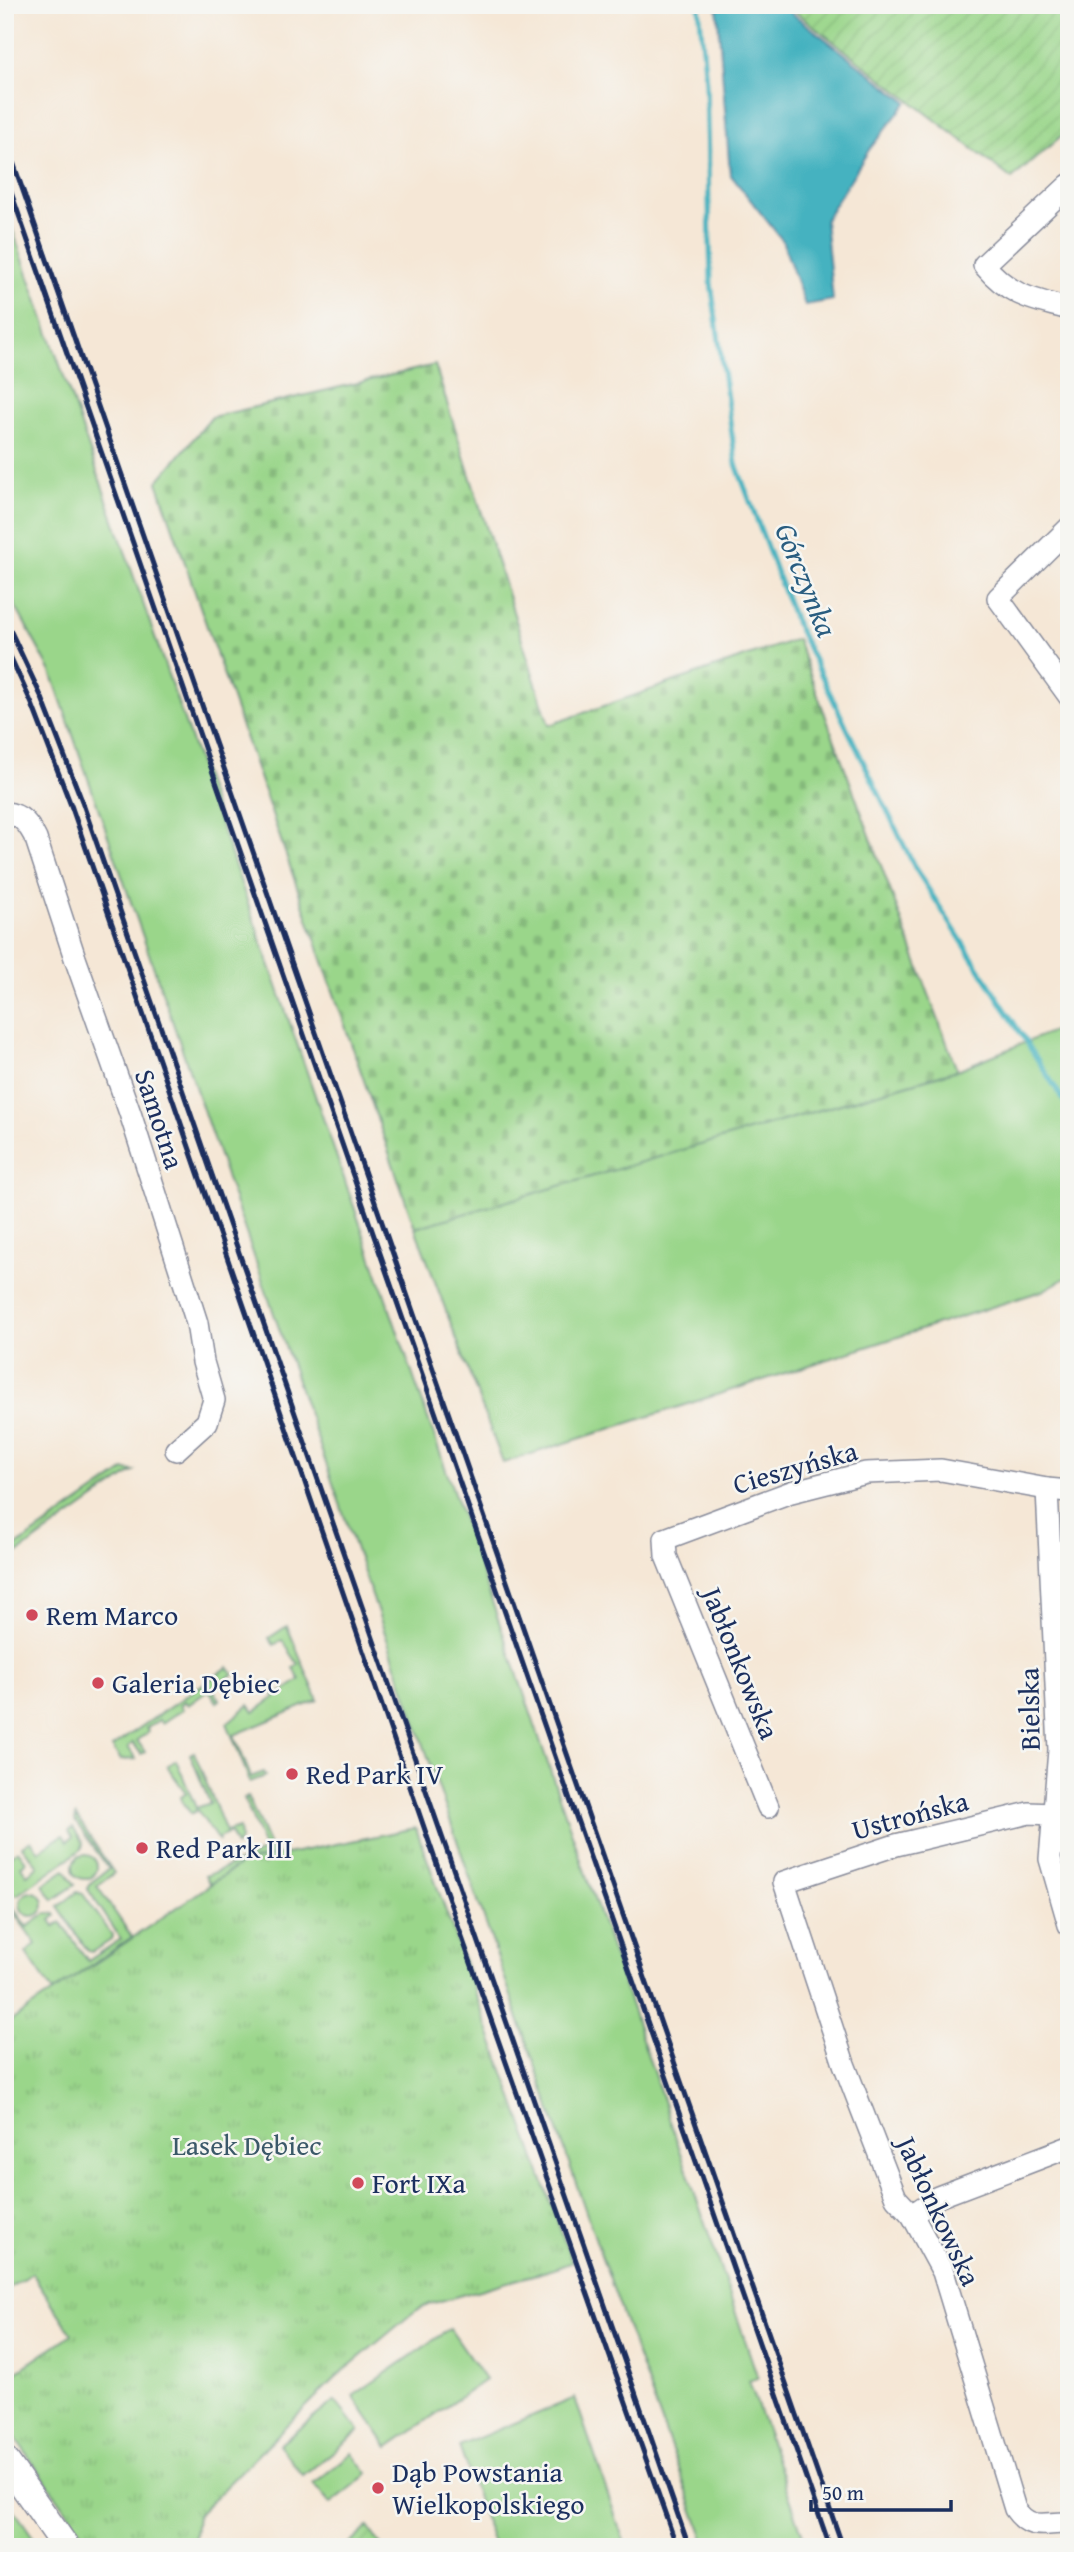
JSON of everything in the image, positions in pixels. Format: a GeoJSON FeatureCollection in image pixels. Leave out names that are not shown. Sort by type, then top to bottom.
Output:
{"type":"FeatureCollection","features":[{"type":"Feature","properties":{"kind":"street"},"geometry":{"type":"LineString","coordinates":[[1061,192],[984,265],[995,278],[1017,295],[1069,309]]}},
{"type":"Feature","properties":{"kind":"street"},"geometry":{"type":"LineString","coordinates":[[1069,528],[998,598],[1069,696]]}},
{"type":"Feature","properties":{"kind":"street","name":"Samotna"},"geometry":{"type":"LineString","coordinates":[[5,813],[19,816],[36,839],[130,1112],[197,1322],[214,1400],[207,1422],[176,1450]]}},
{"type":"Feature","properties":{"kind":"street","name":"Cieszyńska"},"geometry":{"type":"LineString","coordinates":[[665,1539],[791,1492],[866,1473],[941,1470],[1046,1489],[1069,1490]]}},
{"type":"Feature","properties":{"kind":"street","name":"Bielska"},"geometry":{"type":"LineString","coordinates":[[1046,1489],[1059,1750],[1050,1859],[1069,1925]]}},
{"type":"Feature","properties":{"kind":"street","name":"Jabłonkowska"},"geometry":{"type":"LineString","coordinates":[[665,1539],[666,1556],[768,1807]]}},
{"type":"Feature","properties":{"kind":"street","name":"Ustrońska"},"geometry":{"type":"LineString","coordinates":[[784,1882],[896,1845],[1029,1813],[1053,1814]]}},
{"type":"Feature","properties":{"kind":"street","name":"Jabłonkowska"},"geometry":{"type":"LineString","coordinates":[[784,1882],[849,2076],[896,2198],[912,2215],[943,2272],[1015,2509],[1022,2519],[1031,2525],[1069,2523]]}},
{"type":"Feature","properties":{"kind":"street"},"geometry":{"type":"LineString","coordinates":[[912,2215],[938,2197],[1069,2147]]}},
{"type":"Feature","properties":{"kind":"street"},"geometry":{"type":"LineString","coordinates":[[5,2460],[66,2547]]}},
{"type":"Feature","properties":{"kind":"green space"},"geometry":{"type":"Polygon","coordinates":[[[786,5],[1069,5],[1069,129],[1012,179],[786,5]]]}},
{"type":"Feature","properties":{"kind":"green space"},"geometry":{"type":"Polygon","coordinates":[[[5,208],[518,1676],[758,2378],[749,2381],[807,2547],[707,2547],[601,2255],[51,672],[5,587],[5,208]]]}},
{"type":"Feature","properties":{"kind":"green space"},"geometry":{"type":"Polygon","coordinates":[[[435,365],[549,725],[797,639],[957,1070],[415,1228],[157,482],[212,417],[435,365]]]}},
{"type":"Feature","properties":{"kind":"green space"},"geometry":{"type":"Polygon","coordinates":[[[1068,1025],[1069,1276],[1042,1291],[503,1463],[415,1228],[957,1070],[1068,1025]]]}},
{"type":"Feature","properties":{"kind":"green space"},"geometry":{"type":"Polygon","coordinates":[[[125,1470],[134,1471],[5,1562],[5,1554],[125,1470]]]}},
{"type":"Feature","properties":{"kind":"green space"},"geometry":{"type":"Polygon","coordinates":[[[287,1626],[318,1700],[234,1735],[251,1777],[264,1772],[266,1776],[250,1782],[227,1723],[249,1705],[254,1712],[275,1697],[268,1685],[271,1683],[279,1694],[300,1680],[293,1668],[298,1664],[282,1640],[274,1645],[269,1638],[287,1626]]]}},
{"type":"Feature","properties":{"kind":"green space"},"geometry":{"type":"Polygon","coordinates":[[[228,1667],[233,1674],[212,1688],[220,1700],[217,1702],[209,1690],[188,1705],[185,1701],[180,1705],[183,1709],[162,1723],[159,1720],[147,1728],[149,1732],[137,1740],[145,1752],[141,1754],[133,1743],[128,1747],[136,1759],[121,1760],[112,1747],[228,1667]]]}},
{"type":"Feature","properties":{"kind":"green space"},"geometry":{"type":"Polygon","coordinates":[[[194,1752],[226,1832],[239,1828],[240,1840],[236,1846],[230,1833],[218,1838],[219,1842],[197,1810],[191,1814],[180,1798],[186,1793],[167,1766],[176,1760],[196,1808],[210,1803],[190,1754],[194,1752]]]}},
{"type":"Feature","properties":{"kind":"green space"},"geometry":{"type":"Polygon","coordinates":[[[248,1797],[273,1856],[242,1863],[210,1884],[205,1876],[265,1851],[244,1798],[248,1797]]]}},
{"type":"Feature","properties":{"kind":"green space"},"geometry":{"type":"Polygon","coordinates":[[[76,1816],[114,1873],[97,1886],[132,1937],[53,1992],[26,1953],[36,1944],[7,1903],[5,1904],[5,1897],[27,1927],[47,1913],[55,1914],[51,1920],[55,1926],[61,1922],[88,1961],[121,1939],[87,1888],[109,1869],[75,1821],[76,1816]]]}},
{"type":"Feature","properties":{"kind":"green space"},"geometry":{"type":"Polygon","coordinates":[[[73,1828],[83,1843],[82,1849],[17,1895],[10,1893],[5,1887],[5,1858],[18,1850],[26,1861],[21,1866],[27,1874],[38,1866],[22,1846],[31,1840],[39,1851],[63,1835],[67,1841],[73,1837],[69,1831],[73,1828]]]}},
{"type":"Feature","properties":{"kind":"green space","name":"Lasek Dębiec"},"geometry":{"type":"Polygon","coordinates":[[[416,1828],[572,2262],[430,2304],[415,2311],[336,2377],[197,2515],[194,2547],[92,2547],[5,2423],[5,2375],[12,2375],[72,2334],[32,2273],[5,2291],[5,2025],[242,1863],[416,1828]]]}},
{"type":"Feature","properties":{"kind":"green space"},"geometry":{"type":"Polygon","coordinates":[[[85,1855],[93,1859],[97,1867],[93,1875],[85,1879],[77,1875],[73,1867],[77,1859],[85,1855]]]}},
{"type":"Feature","properties":{"kind":"green space"},"geometry":{"type":"Polygon","coordinates":[[[65,1870],[75,1885],[53,1900],[43,1885],[65,1870]]]}},
{"type":"Feature","properties":{"kind":"green space"},"geometry":{"type":"Polygon","coordinates":[[[32,1892],[41,1895],[44,1904],[41,1913],[32,1916],[23,1913],[20,1904],[23,1895],[32,1892]]]}},
{"type":"Feature","properties":{"kind":"green space"},"geometry":{"type":"Polygon","coordinates":[[[77,1892],[83,1894],[112,1935],[111,1940],[93,1952],[88,1951],[58,1907],[77,1892]]]}},
{"type":"Feature","properties":{"kind":"green space"},"geometry":{"type":"Polygon","coordinates":[[[450,2329],[485,2380],[388,2447],[353,2396],[450,2329]]]}},
{"type":"Feature","properties":{"kind":"green space"},"geometry":{"type":"Polygon","coordinates":[[[575,2398],[626,2547],[494,2547],[459,2446],[575,2398]]]}},
{"type":"Feature","properties":{"kind":"green space"},"geometry":{"type":"Polygon","coordinates":[[[335,2401],[359,2431],[303,2476],[279,2445],[335,2401]]]}},
{"type":"Feature","properties":{"kind":"green space"},"geometry":{"type":"Polygon","coordinates":[[[352,2453],[368,2474],[330,2504],[313,2484],[352,2453]]]}},
{"type":"Feature","properties":{"kind":"green space"},"geometry":{"type":"Polygon","coordinates":[[[5,2497],[40,2547],[5,2547],[5,2497]]]}},
{"type":"Feature","properties":{"kind":"green space"},"geometry":{"type":"Polygon","coordinates":[[[368,2527],[382,2547],[346,2547],[368,2527]]]}},
{"type":"Feature","properties":{"kind":"water"},"geometry":{"type":"Polygon","coordinates":[[[717,5],[781,5],[907,102],[869,150],[825,220],[833,300],[805,305],[782,240],[730,174],[717,5]]]}},
{"type":"Feature","properties":{"kind":"waterway","name":"Górczynka"},"geometry":{"type":"LineString","coordinates":[[699,5],[706,83],[711,283],[736,464],[794,619],[915,868],[1069,1109]]}},
{"type":"Feature","properties":{"kind":"railway"},"geometry":{"type":"LineString","coordinates":[[5,139],[843,2547]]}},
{"type":"Feature","properties":{"kind":"railway"},"geometry":{"type":"LineString","coordinates":[[5,175],[830,2547]]}},
{"type":"Feature","properties":{"kind":"railway"},"geometry":{"type":"LineString","coordinates":[[5,619],[42,698],[82,801],[689,2547]]}},
{"type":"Feature","properties":{"kind":"railway"},"geometry":{"type":"LineString","coordinates":[[5,645],[32,704],[72,808],[465,1946],[677,2547]]}},
{"type":"Feature","properties":{"kind":"place","name":"Rem Marco"},"geometry":{"type":"Point","coordinates":[32,1615]}},
{"type":"Feature","properties":{"kind":"place","name":"Galeria Dębiec"},"geometry":{"type":"Point","coordinates":[98,1683]}},
{"type":"Feature","properties":{"kind":"place","name":"Red Park IV"},"geometry":{"type":"Point","coordinates":[292,1774]}},
{"type":"Feature","properties":{"kind":"place","name":"Red Park III"},"geometry":{"type":"Point","coordinates":[142,1848]}},
{"type":"Feature","properties":{"kind":"place","name":"Fort IXa"},"geometry":{"type":"Point","coordinates":[358,2183]}},
{"type":"Feature","properties":{"kind":"place","name":"Dąb Powstania Wielkopolskiego"},"geometry":{"type":"Point","coordinates":[378,2488]}}]}
